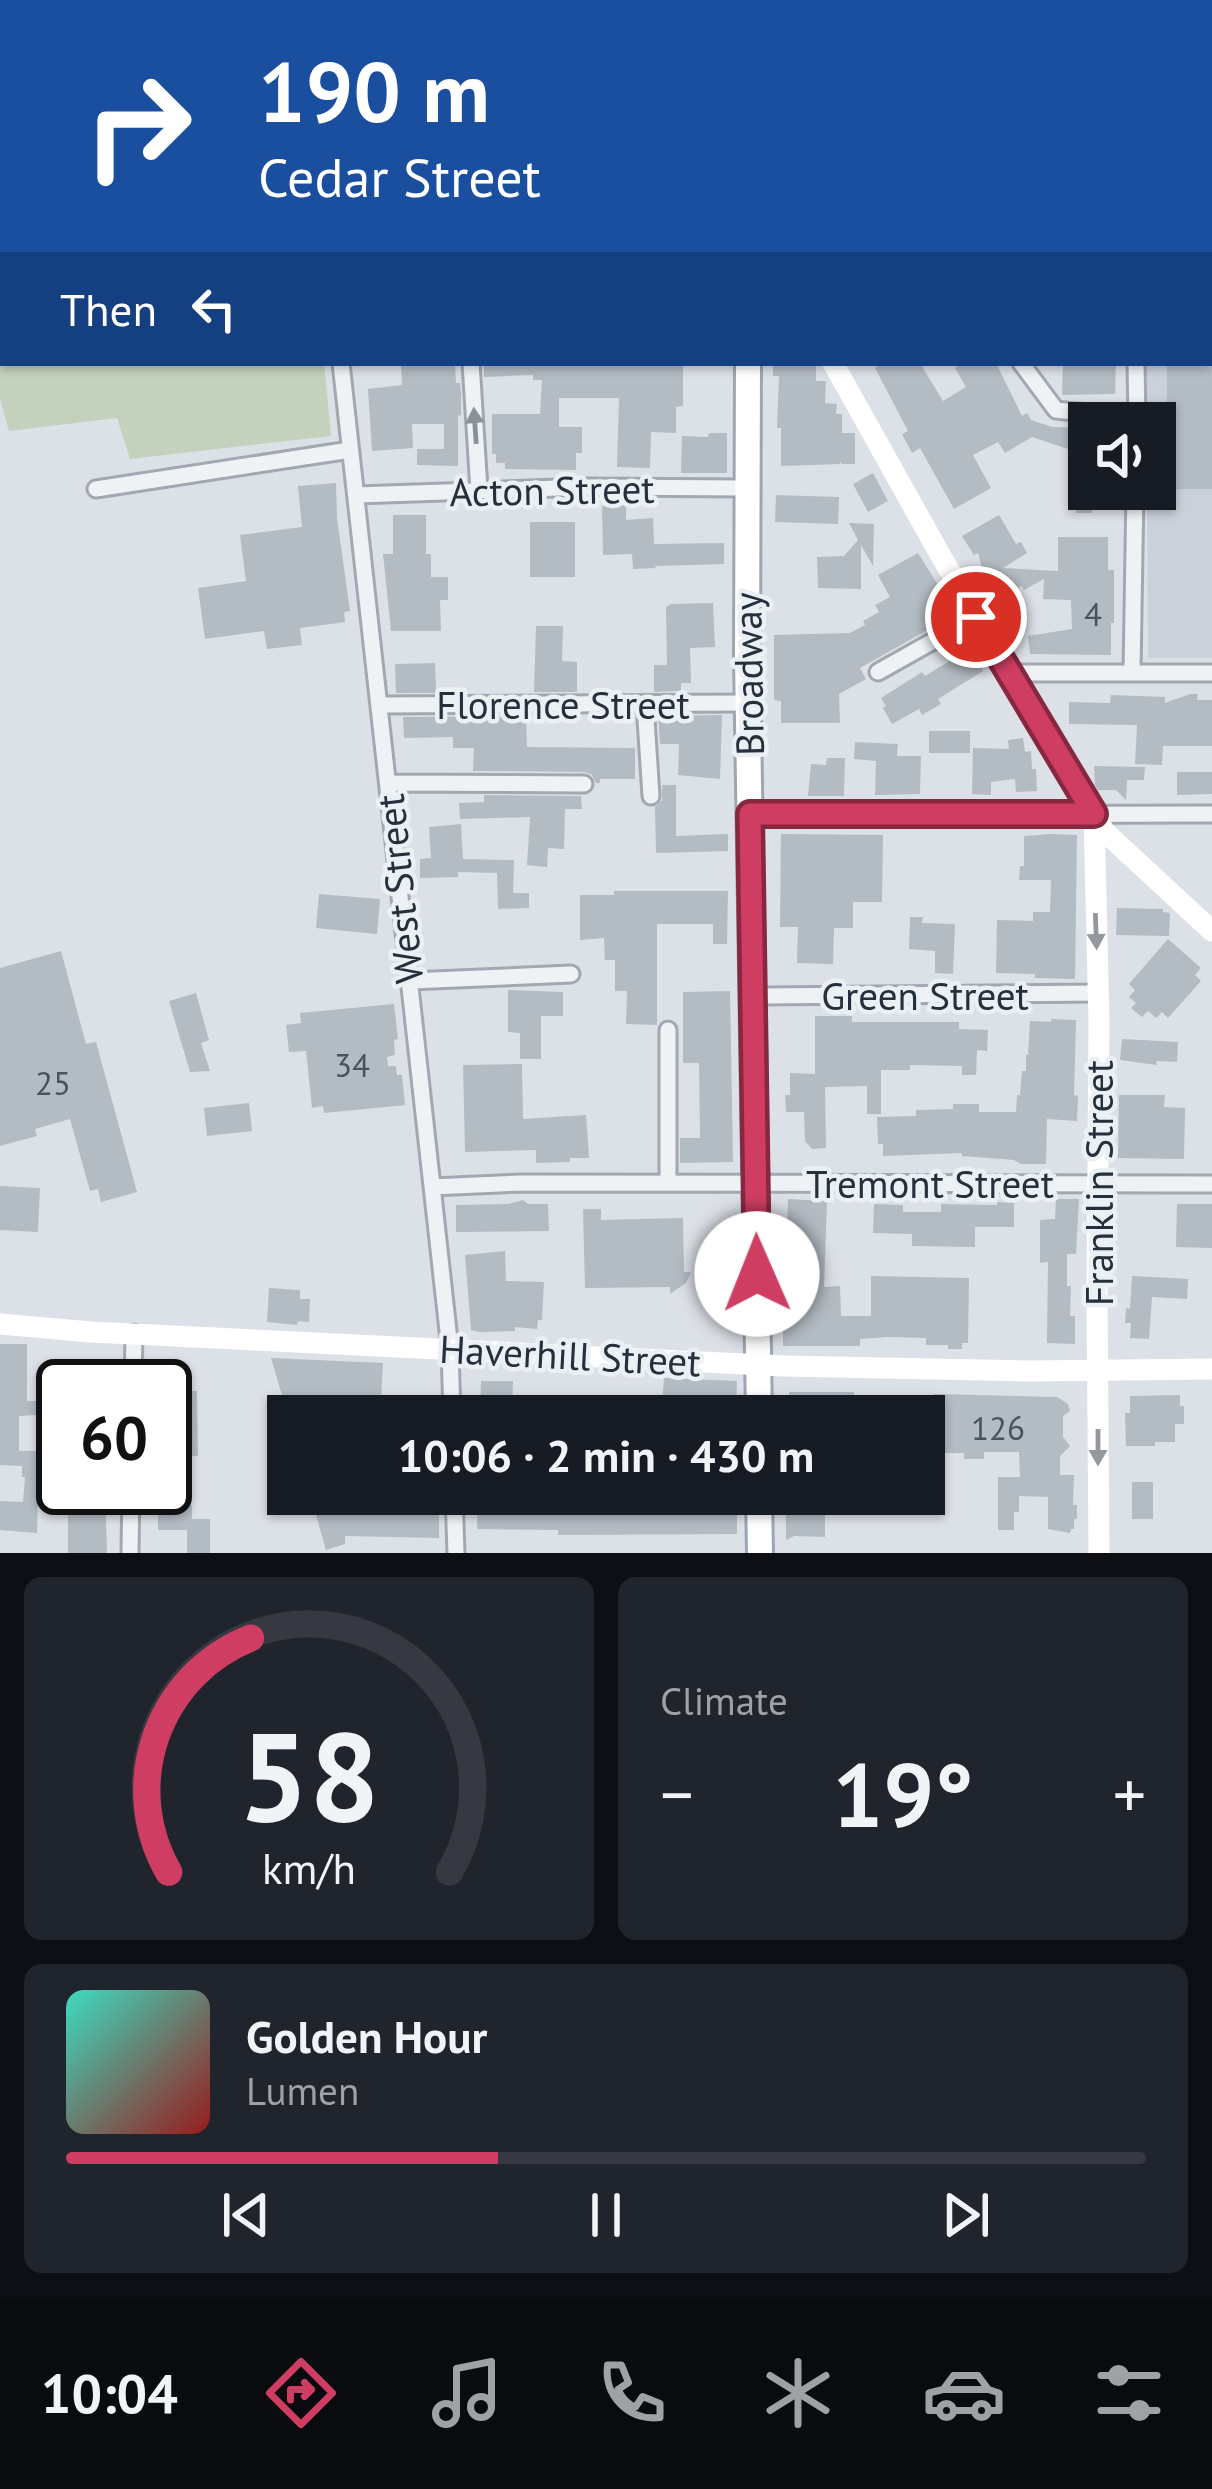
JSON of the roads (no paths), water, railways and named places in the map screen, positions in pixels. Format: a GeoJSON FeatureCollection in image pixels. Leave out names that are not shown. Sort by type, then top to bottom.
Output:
{"type":"FeatureCollection","features":[{"type":"Feature","properties":{"kind":"main road","name":"Broadway"},"geometry":{"type":"LineString","coordinates":[[748,366],[747,703],[759,1395]]}},
{"type":"Feature","properties":{"kind":"main road"},"geometry":{"type":"LineString","coordinates":[[759,1515],[760,1553]]}},
{"type":"Feature","properties":{"kind":"street","name":"West Street"},"geometry":{"type":"LineString","coordinates":[[341,366],[451,1395]]}},
{"type":"Feature","properties":{"kind":"street"},"geometry":{"type":"LineString","coordinates":[[471,366],[479,490]]}},
{"type":"Feature","properties":{"kind":"street"},"geometry":{"type":"LineString","coordinates":[[835,366],[976,617],[1105,832],[1212,931]]}},
{"type":"Feature","properties":{"kind":"street"},"geometry":{"type":"LineString","coordinates":[[1023,366],[1057,410],[1068,412]]}},
{"type":"Feature","properties":{"kind":"street"},"geometry":{"type":"LineString","coordinates":[[1136,366],[1137,402]]}},
{"type":"Feature","properties":{"kind":"street"},"geometry":{"type":"LineString","coordinates":[[96,489],[350,450]]}},
{"type":"Feature","properties":{"kind":"street","name":"Acton Street"},"geometry":{"type":"LineString","coordinates":[[356,495],[586,487],[748,488]]}},
{"type":"Feature","properties":{"kind":"street"},"geometry":{"type":"LineString","coordinates":[[1132,673],[1136,510]]}},
{"type":"Feature","properties":{"kind":"street"},"geometry":{"type":"LineString","coordinates":[[878,672],[976,617]]}},
{"type":"Feature","properties":{"kind":"street"},"geometry":{"type":"LineString","coordinates":[[1009,673],[1212,674]]}},
{"type":"Feature","properties":{"kind":"street","name":"Florence Street"},"geometry":{"type":"LineString","coordinates":[[379,705],[747,703]]}},
{"type":"Feature","properties":{"kind":"street"},"geometry":{"type":"LineString","coordinates":[[645,704],[651,796]]}},
{"type":"Feature","properties":{"kind":"street"},"geometry":{"type":"LineString","coordinates":[[388,783],[584,784]]}},
{"type":"Feature","properties":{"kind":"street"},"geometry":{"type":"LineString","coordinates":[[750,814],[1212,814]]}},
{"type":"Feature","properties":{"kind":"street","name":"Franklin Street"},"geometry":{"type":"LineString","coordinates":[[1094,814],[1100,1553]]}},
{"type":"Feature","properties":{"kind":"street"},"geometry":{"type":"LineString","coordinates":[[410,981],[571,974]]}},
{"type":"Feature","properties":{"kind":"street","name":"Green Street"},"geometry":{"type":"LineString","coordinates":[[753,996],[1098,994]]}},
{"type":"Feature","properties":{"kind":"street"},"geometry":{"type":"LineString","coordinates":[[668,1030],[668,1183]]}},
{"type":"Feature","properties":{"kind":"street","name":"Tremont Street"},"geometry":{"type":"LineString","coordinates":[[432,1187],[521,1183],[1212,1184]]}},
{"type":"Feature","properties":{"kind":"street","name":"Haverhill Street"},"geometry":{"type":"LineString","coordinates":[[0,1324],[758,1364],[1212,1369]]}},
{"type":"Feature","properties":{"kind":"street"},"geometry":{"type":"LineString","coordinates":[[134,1333],[134,1359]]}},
{"type":"Feature","properties":{"kind":"street"},"geometry":{"type":"LineString","coordinates":[[130,1553],[131,1515]]}},
{"type":"Feature","properties":{"kind":"street"},"geometry":{"type":"LineString","coordinates":[[455,1515],[456,1553]]}}]}
